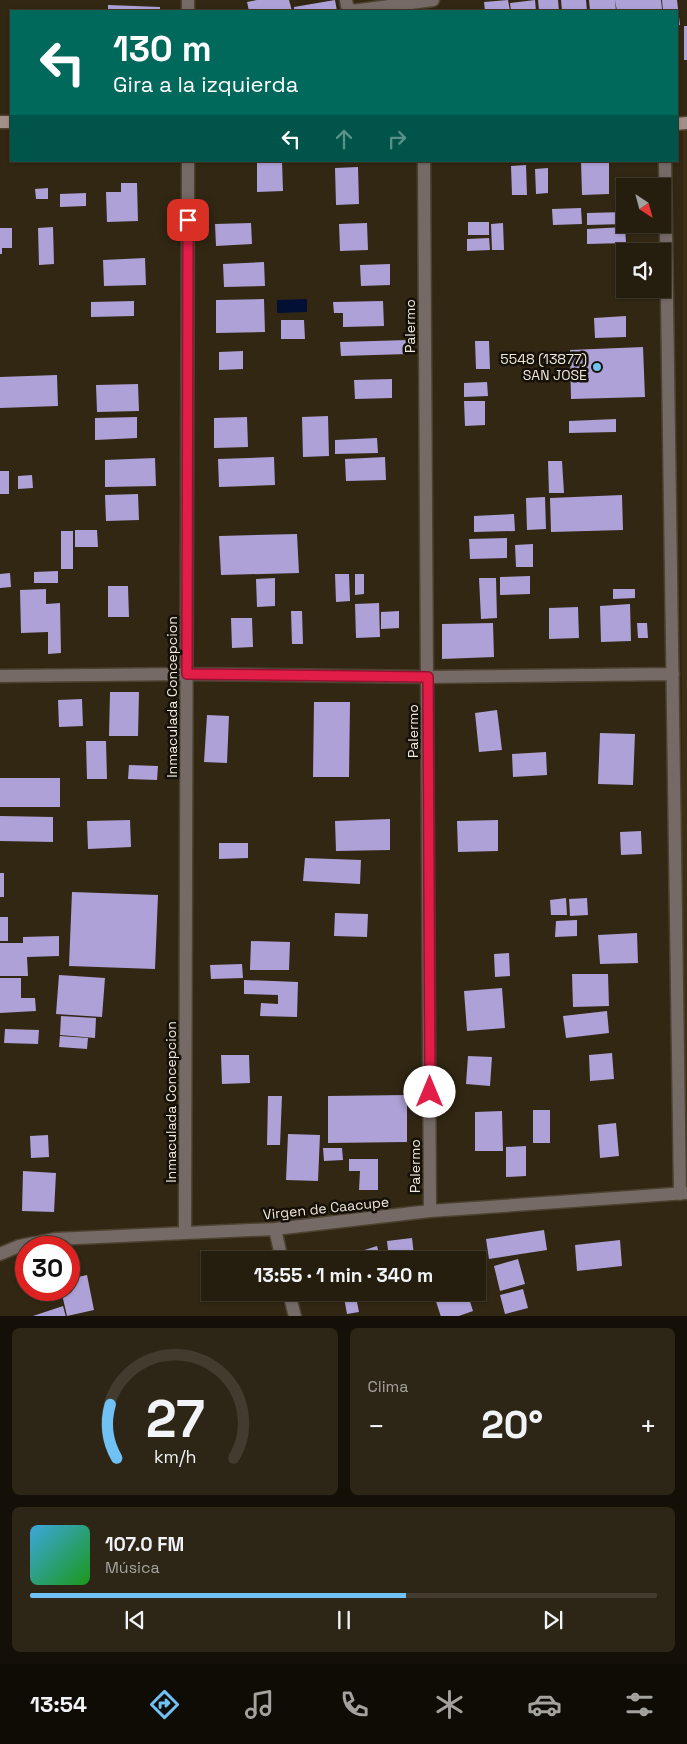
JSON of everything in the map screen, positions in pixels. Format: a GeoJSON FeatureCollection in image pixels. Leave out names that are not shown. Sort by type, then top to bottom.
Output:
{"type":"FeatureCollection","features":[{"type":"Feature","properties":{"kind":"street"},"geometry":{"type":"LineString","coordinates":[[359,10],[433,0]]}},
{"type":"Feature","properties":{"kind":"street","name":"Inmaculada Concepcion"},"geometry":{"type":"LineString","coordinates":[[185,1233],[188,162]]}},
{"type":"Feature","properties":{"kind":"street","name":"Palermo"},"geometry":{"type":"LineString","coordinates":[[424,162],[430,1211]]}},
{"type":"Feature","properties":{"kind":"street"},"geometry":{"type":"LineString","coordinates":[[665,162],[684,1193]]}},
{"type":"Feature","properties":{"kind":"street"},"geometry":{"type":"LineString","coordinates":[[0,676],[187,674],[428,677],[673,674]]}},
{"type":"Feature","properties":{"kind":"street","name":"Virgen de Caacupe"},"geometry":{"type":"LineString","coordinates":[[0,1254],[19,1246],[55,1239],[275,1229],[430,1211],[684,1193]]}},
{"type":"Feature","properties":{"kind":"street"},"geometry":{"type":"LineString","coordinates":[[275,1229],[280,1251]]}},
{"type":"Feature","properties":{"kind":"street"},"geometry":{"type":"LineString","coordinates":[[291,1301],[295,1316]]}},
{"type":"Feature","properties":{"kind":"shaded area"},"geometry":{"type":"Polygon","coordinates":[[[687,117],[687,1191],[681,1192],[683,118],[687,117]]]}},
{"type":"Feature","properties":{"kind":"water"},"geometry":{"type":"Polygon","coordinates":[[[307,299],[307,312],[277,313],[277,300],[307,299]]]}},
{"type":"Feature","properties":{"kind":"building"},"geometry":{"type":"Polygon","coordinates":[[[257,0],[289,0],[292,10],[249,10],[247,2],[257,0]]]}},
{"type":"Feature","properties":{"kind":"building"},"geometry":{"type":"Polygon","coordinates":[[[335,0],[337,10],[294,10],[294,7],[335,0]]]}},
{"type":"Feature","properties":{"kind":"building"},"geometry":{"type":"Polygon","coordinates":[[[508,0],[510,10],[485,10],[484,2],[508,0]]]}},
{"type":"Feature","properties":{"kind":"building"},"geometry":{"type":"Polygon","coordinates":[[[535,0],[536,10],[511,10],[510,3],[535,0]]]}},
{"type":"Feature","properties":{"kind":"building"},"geometry":{"type":"Polygon","coordinates":[[[538,0],[558,0],[559,10],[539,10],[538,0]]]}},
{"type":"Feature","properties":{"kind":"building"},"geometry":{"type":"Polygon","coordinates":[[[561,0],[586,0],[587,10],[562,10],[561,0]]]}},
{"type":"Feature","properties":{"kind":"building"},"geometry":{"type":"Polygon","coordinates":[[[589,0],[615,0],[616,10],[590,10],[589,0]]]}},
{"type":"Feature","properties":{"kind":"building"},"geometry":{"type":"Polygon","coordinates":[[[615,0],[661,0],[662,9],[617,10],[615,0]]]}},
{"type":"Feature","properties":{"kind":"building"},"geometry":{"type":"Polygon","coordinates":[[[662,0],[677,0],[680,25],[678,25],[678,10],[663,10],[662,0]]]}},
{"type":"Feature","properties":{"kind":"building"},"geometry":{"type":"Polygon","coordinates":[[[108,5],[160,7],[160,10],[108,10],[108,5]]]}},
{"type":"Feature","properties":{"kind":"building"},"geometry":{"type":"Polygon","coordinates":[[[684,26],[687,26],[687,60],[684,60],[684,26]]]}},
{"type":"Feature","properties":{"kind":"building"},"geometry":{"type":"Polygon","coordinates":[[[678,28],[679,28],[678,90],[678,28]]]}},
{"type":"Feature","properties":{"kind":"building"},"geometry":{"type":"Polygon","coordinates":[[[257,162],[282,162],[283,191],[257,192],[257,162]]]}},
{"type":"Feature","properties":{"kind":"building"},"geometry":{"type":"Polygon","coordinates":[[[581,162],[609,162],[609,194],[582,195],[581,162]]]}},
{"type":"Feature","properties":{"kind":"building"},"geometry":{"type":"Polygon","coordinates":[[[526,165],[527,195],[512,195],[511,166],[526,165]]]}},
{"type":"Feature","properties":{"kind":"building"},"geometry":{"type":"Polygon","coordinates":[[[358,167],[359,204],[336,205],[335,168],[358,167]]]}},
{"type":"Feature","properties":{"kind":"building"},"geometry":{"type":"Polygon","coordinates":[[[548,168],[548,193],[536,194],[535,169],[548,168]]]}},
{"type":"Feature","properties":{"kind":"building"},"geometry":{"type":"Polygon","coordinates":[[[121,183],[137,183],[138,221],[107,222],[106,192],[121,192],[121,183]]]}},
{"type":"Feature","properties":{"kind":"building"},"geometry":{"type":"Polygon","coordinates":[[[48,188],[48,199],[36,199],[35,189],[48,188]]]}},
{"type":"Feature","properties":{"kind":"building"},"geometry":{"type":"Polygon","coordinates":[[[86,193],[86,206],[60,207],[60,194],[86,193]]]}},
{"type":"Feature","properties":{"kind":"building"},"geometry":{"type":"Polygon","coordinates":[[[581,208],[582,224],[553,225],[552,209],[581,208]]]}},
{"type":"Feature","properties":{"kind":"building"},"geometry":{"type":"Polygon","coordinates":[[[616,212],[616,224],[587,225],[587,213],[616,212]]]}},
{"type":"Feature","properties":{"kind":"building"},"geometry":{"type":"Polygon","coordinates":[[[468,222],[489,222],[489,235],[468,235],[468,222]]]}},
{"type":"Feature","properties":{"kind":"building"},"geometry":{"type":"Polygon","coordinates":[[[251,223],[252,244],[216,246],[215,224],[251,223]]]}},
{"type":"Feature","properties":{"kind":"building"},"geometry":{"type":"Polygon","coordinates":[[[367,223],[368,250],[340,251],[339,224],[367,223]]]}},
{"type":"Feature","properties":{"kind":"building"},"geometry":{"type":"Polygon","coordinates":[[[503,223],[504,250],[492,250],[491,224],[503,223]]]}},
{"type":"Feature","properties":{"kind":"building"},"geometry":{"type":"Polygon","coordinates":[[[53,227],[54,264],[39,265],[38,228],[53,227]]]}},
{"type":"Feature","properties":{"kind":"building"},"geometry":{"type":"Polygon","coordinates":[[[616,227],[616,233],[625,233],[626,243],[587,244],[587,229],[616,227]]]}},
{"type":"Feature","properties":{"kind":"building"},"geometry":{"type":"Polygon","coordinates":[[[0,228],[12,228],[12,248],[2,248],[2,254],[0,254],[0,228]]]}},
{"type":"Feature","properties":{"kind":"building"},"geometry":{"type":"Polygon","coordinates":[[[489,238],[490,250],[467,251],[467,239],[489,238]]]}},
{"type":"Feature","properties":{"kind":"building"},"geometry":{"type":"Polygon","coordinates":[[[145,258],[146,285],[104,286],[103,260],[145,258]]]}},
{"type":"Feature","properties":{"kind":"building"},"geometry":{"type":"Polygon","coordinates":[[[264,262],[265,286],[224,287],[223,264],[264,262]]]}},
{"type":"Feature","properties":{"kind":"building"},"geometry":{"type":"Polygon","coordinates":[[[390,264],[390,285],[361,286],[360,265],[390,264]]]}},
{"type":"Feature","properties":{"kind":"building"},"geometry":{"type":"Polygon","coordinates":[[[264,299],[265,332],[216,333],[216,300],[264,299]]]}},
{"type":"Feature","properties":{"kind":"building"},"geometry":{"type":"Polygon","coordinates":[[[134,301],[134,316],[91,317],[91,302],[134,301]]]}},
{"type":"Feature","properties":{"kind":"building"},"geometry":{"type":"Polygon","coordinates":[[[383,301],[384,326],[343,327],[343,313],[334,313],[333,302],[383,301]]]}},
{"type":"Feature","properties":{"kind":"building"},"geometry":{"type":"Polygon","coordinates":[[[626,316],[626,337],[595,338],[594,318],[626,316]]]}},
{"type":"Feature","properties":{"kind":"building"},"geometry":{"type":"Polygon","coordinates":[[[281,320],[304,320],[305,339],[281,339],[281,320]]]}},
{"type":"Feature","properties":{"kind":"building"},"geometry":{"type":"Polygon","coordinates":[[[408,340],[408,354],[341,356],[340,342],[408,340]]]}},
{"type":"Feature","properties":{"kind":"building"},"geometry":{"type":"Polygon","coordinates":[[[475,341],[489,341],[490,369],[476,369],[475,341]]]}},
{"type":"Feature","properties":{"kind":"building"},"geometry":{"type":"Polygon","coordinates":[[[643,347],[645,397],[571,399],[570,350],[643,347]]]}},
{"type":"Feature","properties":{"kind":"building"},"geometry":{"type":"Polygon","coordinates":[[[243,351],[243,369],[219,370],[219,352],[243,351]]]}},
{"type":"Feature","properties":{"kind":"building"},"geometry":{"type":"Polygon","coordinates":[[[57,375],[58,406],[0,408],[0,377],[57,375]]]}},
{"type":"Feature","properties":{"kind":"building"},"geometry":{"type":"Polygon","coordinates":[[[392,379],[392,398],[355,399],[354,380],[392,379]]]}},
{"type":"Feature","properties":{"kind":"building"},"geometry":{"type":"Polygon","coordinates":[[[487,382],[488,396],[464,397],[464,383],[487,382]]]}},
{"type":"Feature","properties":{"kind":"building"},"geometry":{"type":"Polygon","coordinates":[[[138,384],[139,411],[97,412],[96,385],[138,384]]]}},
{"type":"Feature","properties":{"kind":"building"},"geometry":{"type":"Polygon","coordinates":[[[464,401],[485,401],[485,425],[465,426],[464,401]]]}},
{"type":"Feature","properties":{"kind":"building"},"geometry":{"type":"Polygon","coordinates":[[[328,416],[329,456],[303,457],[302,417],[328,416]]]}},
{"type":"Feature","properties":{"kind":"building"},"geometry":{"type":"Polygon","coordinates":[[[137,417],[137,438],[95,440],[95,418],[137,417]]]}},
{"type":"Feature","properties":{"kind":"building"},"geometry":{"type":"Polygon","coordinates":[[[247,417],[248,447],[214,448],[214,418],[247,417]]]}},
{"type":"Feature","properties":{"kind":"building"},"geometry":{"type":"Polygon","coordinates":[[[616,419],[616,432],[569,433],[569,421],[616,419]]]}},
{"type":"Feature","properties":{"kind":"building"},"geometry":{"type":"Polygon","coordinates":[[[377,438],[378,453],[335,454],[335,440],[377,438]]]}},
{"type":"Feature","properties":{"kind":"building"},"geometry":{"type":"Polygon","coordinates":[[[274,457],[275,485],[219,487],[218,459],[274,457]]]}},
{"type":"Feature","properties":{"kind":"building"},"geometry":{"type":"Polygon","coordinates":[[[385,457],[386,480],[346,481],[345,459],[385,457]]]}},
{"type":"Feature","properties":{"kind":"building"},"geometry":{"type":"Polygon","coordinates":[[[155,458],[156,486],[105,487],[105,460],[155,458]]]}},
{"type":"Feature","properties":{"kind":"building"},"geometry":{"type":"Polygon","coordinates":[[[548,461],[562,461],[564,493],[549,493],[548,461]]]}},
{"type":"Feature","properties":{"kind":"building"},"geometry":{"type":"Polygon","coordinates":[[[0,471],[9,471],[9,494],[0,494],[0,471]]]}},
{"type":"Feature","properties":{"kind":"building"},"geometry":{"type":"Polygon","coordinates":[[[32,475],[33,488],[18,489],[18,476],[32,475]]]}},
{"type":"Feature","properties":{"kind":"building"},"geometry":{"type":"Polygon","coordinates":[[[138,494],[139,520],[106,521],[105,495],[138,494]]]}},
{"type":"Feature","properties":{"kind":"building"},"geometry":{"type":"Polygon","coordinates":[[[622,495],[623,530],[551,532],[550,498],[622,495]]]}},
{"type":"Feature","properties":{"kind":"building"},"geometry":{"type":"Polygon","coordinates":[[[545,497],[546,529],[527,530],[526,498],[545,497]]]}},
{"type":"Feature","properties":{"kind":"building"},"geometry":{"type":"Polygon","coordinates":[[[514,514],[515,531],[474,532],[474,516],[514,514]]]}},
{"type":"Feature","properties":{"kind":"building"},"geometry":{"type":"Polygon","coordinates":[[[75,530],[97,530],[98,547],[75,547],[75,530]]]}},
{"type":"Feature","properties":{"kind":"building"},"geometry":{"type":"Polygon","coordinates":[[[61,531],[73,531],[73,569],[61,569],[61,531]]]}},
{"type":"Feature","properties":{"kind":"building"},"geometry":{"type":"Polygon","coordinates":[[[297,534],[299,573],[221,575],[219,536],[297,534]]]}},
{"type":"Feature","properties":{"kind":"building"},"geometry":{"type":"Polygon","coordinates":[[[507,538],[507,558],[470,559],[469,539],[507,538]]]}},
{"type":"Feature","properties":{"kind":"building"},"geometry":{"type":"Polygon","coordinates":[[[533,544],[533,567],[516,567],[515,545],[533,544]]]}},
{"type":"Feature","properties":{"kind":"building"},"geometry":{"type":"Polygon","coordinates":[[[58,571],[58,583],[34,583],[34,572],[58,571]]]}},
{"type":"Feature","properties":{"kind":"building"},"geometry":{"type":"Polygon","coordinates":[[[10,573],[11,587],[0,588],[0,574],[10,573]]]}},
{"type":"Feature","properties":{"kind":"building"},"geometry":{"type":"Polygon","coordinates":[[[335,574],[349,574],[350,601],[336,602],[335,574]]]}},
{"type":"Feature","properties":{"kind":"building"},"geometry":{"type":"Polygon","coordinates":[[[355,574],[364,574],[364,594],[355,595],[355,574]]]}},
{"type":"Feature","properties":{"kind":"building"},"geometry":{"type":"Polygon","coordinates":[[[530,576],[530,594],[500,595],[500,577],[530,576]]]}},
{"type":"Feature","properties":{"kind":"building"},"geometry":{"type":"Polygon","coordinates":[[[275,578],[275,606],[257,607],[256,579],[275,578]]]}},
{"type":"Feature","properties":{"kind":"building"},"geometry":{"type":"Polygon","coordinates":[[[479,578],[496,578],[497,618],[481,619],[479,578]]]}},
{"type":"Feature","properties":{"kind":"building"},"geometry":{"type":"Polygon","coordinates":[[[108,586],[128,586],[129,617],[108,617],[108,586]]]}},
{"type":"Feature","properties":{"kind":"building"},"geometry":{"type":"Polygon","coordinates":[[[46,589],[46,604],[60,603],[61,653],[48,654],[48,632],[21,633],[20,590],[46,589]]]}},
{"type":"Feature","properties":{"kind":"building"},"geometry":{"type":"Polygon","coordinates":[[[613,589],[635,589],[635,598],[613,599],[613,589]]]}},
{"type":"Feature","properties":{"kind":"building"},"geometry":{"type":"Polygon","coordinates":[[[379,603],[380,637],[356,638],[355,604],[379,603]]]}},
{"type":"Feature","properties":{"kind":"building"},"geometry":{"type":"Polygon","coordinates":[[[630,604],[631,641],[601,642],[600,606],[630,604]]]}},
{"type":"Feature","properties":{"kind":"building"},"geometry":{"type":"Polygon","coordinates":[[[578,607],[579,638],[549,639],[549,608],[578,607]]]}},
{"type":"Feature","properties":{"kind":"building"},"geometry":{"type":"Polygon","coordinates":[[[291,611],[302,611],[303,644],[292,644],[291,611]]]}},
{"type":"Feature","properties":{"kind":"building"},"geometry":{"type":"Polygon","coordinates":[[[399,611],[399,628],[381,629],[381,612],[399,611]]]}},
{"type":"Feature","properties":{"kind":"building"},"geometry":{"type":"Polygon","coordinates":[[[231,618],[252,618],[253,647],[232,648],[231,618]]]}},
{"type":"Feature","properties":{"kind":"building"},"geometry":{"type":"Polygon","coordinates":[[[493,623],[494,657],[442,659],[442,624],[493,623]]]}},
{"type":"Feature","properties":{"kind":"building"},"geometry":{"type":"Polygon","coordinates":[[[637,623],[647,623],[648,638],[638,638],[637,623]]]}},
{"type":"Feature","properties":{"kind":"building"},"geometry":{"type":"Polygon","coordinates":[[[110,692],[139,692],[138,736],[109,736],[110,692]]]}},
{"type":"Feature","properties":{"kind":"building"},"geometry":{"type":"Polygon","coordinates":[[[82,699],[83,726],[59,727],[58,700],[82,699]]]}},
{"type":"Feature","properties":{"kind":"building"},"geometry":{"type":"Polygon","coordinates":[[[314,702],[350,702],[349,777],[313,777],[314,702]]]}},
{"type":"Feature","properties":{"kind":"building"},"geometry":{"type":"Polygon","coordinates":[[[497,710],[502,750],[479,752],[475,713],[497,710]]]}},
{"type":"Feature","properties":{"kind":"building"},"geometry":{"type":"Polygon","coordinates":[[[207,715],[229,716],[227,763],[204,762],[207,715]]]}},
{"type":"Feature","properties":{"kind":"building"},"geometry":{"type":"Polygon","coordinates":[[[600,733],[635,734],[633,785],[598,784],[600,733]]]}},
{"type":"Feature","properties":{"kind":"building"},"geometry":{"type":"Polygon","coordinates":[[[86,741],[106,741],[107,779],[87,779],[86,741]]]}},
{"type":"Feature","properties":{"kind":"building"},"geometry":{"type":"Polygon","coordinates":[[[546,752],[547,775],[513,777],[512,754],[546,752]]]}},
{"type":"Feature","properties":{"kind":"building"},"geometry":{"type":"Polygon","coordinates":[[[129,765],[158,766],[157,780],[128,779],[129,765]]]}},
{"type":"Feature","properties":{"kind":"building"},"geometry":{"type":"Polygon","coordinates":[[[0,778],[60,778],[60,807],[0,807],[0,778]]]}},
{"type":"Feature","properties":{"kind":"building"},"geometry":{"type":"Polygon","coordinates":[[[0,816],[53,817],[53,842],[0,841],[0,816]]]}},
{"type":"Feature","properties":{"kind":"building"},"geometry":{"type":"Polygon","coordinates":[[[390,819],[390,850],[336,851],[335,821],[390,819]]]}},
{"type":"Feature","properties":{"kind":"building"},"geometry":{"type":"Polygon","coordinates":[[[130,820],[131,847],[88,849],[87,821],[130,820]]]}},
{"type":"Feature","properties":{"kind":"building"},"geometry":{"type":"Polygon","coordinates":[[[498,820],[498,851],[458,852],[457,821],[498,820]]]}},
{"type":"Feature","properties":{"kind":"building"},"geometry":{"type":"Polygon","coordinates":[[[641,831],[642,854],[621,855],[620,832],[641,831]]]}},
{"type":"Feature","properties":{"kind":"building"},"geometry":{"type":"Polygon","coordinates":[[[219,843],[248,843],[248,858],[219,859],[219,843]]]}},
{"type":"Feature","properties":{"kind":"building"},"geometry":{"type":"Polygon","coordinates":[[[305,858],[361,860],[360,884],[303,881],[305,858]]]}},
{"type":"Feature","properties":{"kind":"building"},"geometry":{"type":"Polygon","coordinates":[[[0,873],[4,873],[4,897],[0,897],[0,873]]]}},
{"type":"Feature","properties":{"kind":"building"},"geometry":{"type":"Polygon","coordinates":[[[72,892],[158,895],[155,969],[69,966],[72,892]]]}},
{"type":"Feature","properties":{"kind":"building"},"geometry":{"type":"Polygon","coordinates":[[[566,898],[567,915],[551,915],[550,900],[566,898]]]}},
{"type":"Feature","properties":{"kind":"building"},"geometry":{"type":"Polygon","coordinates":[[[587,898],[588,915],[570,916],[569,899],[587,898]]]}},
{"type":"Feature","properties":{"kind":"building"},"geometry":{"type":"Polygon","coordinates":[[[335,913],[368,914],[367,937],[334,936],[335,913]]]}},
{"type":"Feature","properties":{"kind":"building"},"geometry":{"type":"Polygon","coordinates":[[[0,917],[8,917],[8,941],[0,941],[0,917]]]}},
{"type":"Feature","properties":{"kind":"building"},"geometry":{"type":"Polygon","coordinates":[[[577,920],[577,936],[555,937],[556,921],[577,920]]]}},
{"type":"Feature","properties":{"kind":"building"},"geometry":{"type":"Polygon","coordinates":[[[637,933],[638,963],[600,964],[598,935],[637,933]]]}},
{"type":"Feature","properties":{"kind":"building"},"geometry":{"type":"Polygon","coordinates":[[[59,936],[59,956],[27,957],[28,976],[0,976],[0,943],[23,943],[23,937],[59,936]]]}},
{"type":"Feature","properties":{"kind":"building"},"geometry":{"type":"Polygon","coordinates":[[[251,941],[290,942],[289,970],[250,970],[251,941]]]}},
{"type":"Feature","properties":{"kind":"building"},"geometry":{"type":"Polygon","coordinates":[[[509,953],[510,976],[495,977],[494,954],[509,953]]]}},
{"type":"Feature","properties":{"kind":"building"},"geometry":{"type":"Polygon","coordinates":[[[242,964],[243,978],[211,979],[210,965],[242,964]]]}},
{"type":"Feature","properties":{"kind":"building"},"geometry":{"type":"Polygon","coordinates":[[[572,974],[608,974],[609,1006],[573,1007],[572,974]]]}},
{"type":"Feature","properties":{"kind":"building"},"geometry":{"type":"Polygon","coordinates":[[[59,975],[105,978],[102,1017],[56,1014],[59,975]]]}},
{"type":"Feature","properties":{"kind":"building"},"geometry":{"type":"Polygon","coordinates":[[[0,978],[21,978],[21,998],[35,998],[36,1011],[0,1013],[0,978]]]}},
{"type":"Feature","properties":{"kind":"building"},"geometry":{"type":"Polygon","coordinates":[[[244,980],[298,982],[297,1017],[260,1016],[261,1003],[278,1004],[278,995],[244,994],[244,980]]]}},
{"type":"Feature","properties":{"kind":"building"},"geometry":{"type":"Polygon","coordinates":[[[502,988],[505,1028],[467,1031],[464,991],[502,988]]]}},
{"type":"Feature","properties":{"kind":"building"},"geometry":{"type":"Polygon","coordinates":[[[607,1011],[609,1033],[566,1038],[563,1016],[607,1011]]]}},
{"type":"Feature","properties":{"kind":"building"},"geometry":{"type":"Polygon","coordinates":[[[61,1016],[96,1018],[95,1038],[60,1035],[61,1016]]]}},
{"type":"Feature","properties":{"kind":"building"},"geometry":{"type":"Polygon","coordinates":[[[5,1029],[39,1030],[38,1044],[4,1043],[5,1029]]]}},
{"type":"Feature","properties":{"kind":"building"},"geometry":{"type":"Polygon","coordinates":[[[60,1036],[88,1038],[87,1049],[59,1047],[60,1036]]]}},
{"type":"Feature","properties":{"kind":"building"},"geometry":{"type":"Polygon","coordinates":[[[612,1053],[614,1079],[590,1081],[589,1055],[612,1053]]]}},
{"type":"Feature","properties":{"kind":"building"},"geometry":{"type":"Polygon","coordinates":[[[221,1055],[249,1055],[250,1083],[222,1084],[221,1055]]]}},
{"type":"Feature","properties":{"kind":"building"},"geometry":{"type":"Polygon","coordinates":[[[468,1056],[492,1057],[490,1086],[466,1084],[468,1056]]]}},
{"type":"Feature","properties":{"kind":"building"},"geometry":{"type":"Polygon","coordinates":[[[407,1095],[407,1142],[328,1143],[328,1096],[407,1095]]]}},
{"type":"Feature","properties":{"kind":"building"},"geometry":{"type":"Polygon","coordinates":[[[268,1096],[282,1096],[280,1145],[267,1145],[268,1096]]]}},
{"type":"Feature","properties":{"kind":"building"},"geometry":{"type":"Polygon","coordinates":[[[533,1110],[550,1110],[550,1143],[533,1143],[533,1110]]]}},
{"type":"Feature","properties":{"kind":"building"},"geometry":{"type":"Polygon","coordinates":[[[502,1111],[503,1151],[475,1151],[475,1112],[502,1111]]]}},
{"type":"Feature","properties":{"kind":"building"},"geometry":{"type":"Polygon","coordinates":[[[616,1123],[619,1156],[600,1158],[598,1125],[616,1123]]]}},
{"type":"Feature","properties":{"kind":"building"},"geometry":{"type":"Polygon","coordinates":[[[288,1134],[320,1135],[318,1181],[286,1180],[288,1134]]]}},
{"type":"Feature","properties":{"kind":"building"},"geometry":{"type":"Polygon","coordinates":[[[48,1135],[49,1157],[31,1158],[30,1136],[48,1135]]]}},
{"type":"Feature","properties":{"kind":"building"},"geometry":{"type":"Polygon","coordinates":[[[526,1146],[526,1176],[506,1177],[506,1147],[526,1146]]]}},
{"type":"Feature","properties":{"kind":"building"},"geometry":{"type":"Polygon","coordinates":[[[323,1148],[342,1148],[343,1160],[324,1161],[323,1148]]]}},
{"type":"Feature","properties":{"kind":"building"},"geometry":{"type":"Polygon","coordinates":[[[349,1159],[378,1159],[378,1190],[359,1190],[360,1171],[349,1171],[349,1159]]]}},
{"type":"Feature","properties":{"kind":"building"},"geometry":{"type":"Polygon","coordinates":[[[23,1171],[56,1173],[54,1212],[22,1211],[23,1171]]]}},
{"type":"Feature","properties":{"kind":"building"},"geometry":{"type":"Polygon","coordinates":[[[544,1230],[547,1250],[489,1259],[486,1239],[544,1230]]]}},
{"type":"Feature","properties":{"kind":"building"},"geometry":{"type":"Polygon","coordinates":[[[412,1238],[414,1251],[388,1251],[387,1241],[412,1238]]]}},
{"type":"Feature","properties":{"kind":"building"},"geometry":{"type":"Polygon","coordinates":[[[620,1240],[622,1266],[577,1271],[575,1245],[620,1240]]]}},
{"type":"Feature","properties":{"kind":"building"},"geometry":{"type":"Polygon","coordinates":[[[377,1246],[378,1251],[361,1251],[377,1246]]]}},
{"type":"Feature","properties":{"kind":"building"},"geometry":{"type":"Polygon","coordinates":[[[518,1259],[525,1284],[500,1291],[494,1266],[518,1259]]]}},
{"type":"Feature","properties":{"kind":"building"},"geometry":{"type":"Polygon","coordinates":[[[87,1275],[94,1310],[67,1316],[64,1301],[80,1301],[80,1277],[87,1275]]]}},
{"type":"Feature","properties":{"kind":"building"},"geometry":{"type":"Polygon","coordinates":[[[523,1289],[528,1308],[505,1314],[500,1295],[523,1289]]]}},
{"type":"Feature","properties":{"kind":"building"},"geometry":{"type":"Polygon","coordinates":[[[345,1301],[357,1301],[359,1312],[347,1314],[345,1301]]]}},
{"type":"Feature","properties":{"kind":"building"},"geometry":{"type":"Polygon","coordinates":[[[436,1301],[470,1301],[473,1311],[459,1316],[441,1316],[436,1301]]]}},
{"type":"Feature","properties":{"kind":"building"},"geometry":{"type":"Polygon","coordinates":[[[63,1306],[66,1316],[33,1316],[63,1306]]]}},
{"type":"Feature","properties":{"kind":"place","name":"5548 (13877) SAN JOSE"},"geometry":{"type":"Point","coordinates":[597,367]}},
{"type":"Feature","properties":{"kind":"route"},"geometry":{"type":"LineString","coordinates":[[188,220],[187,674],[428,677],[430,1092]]}}]}
